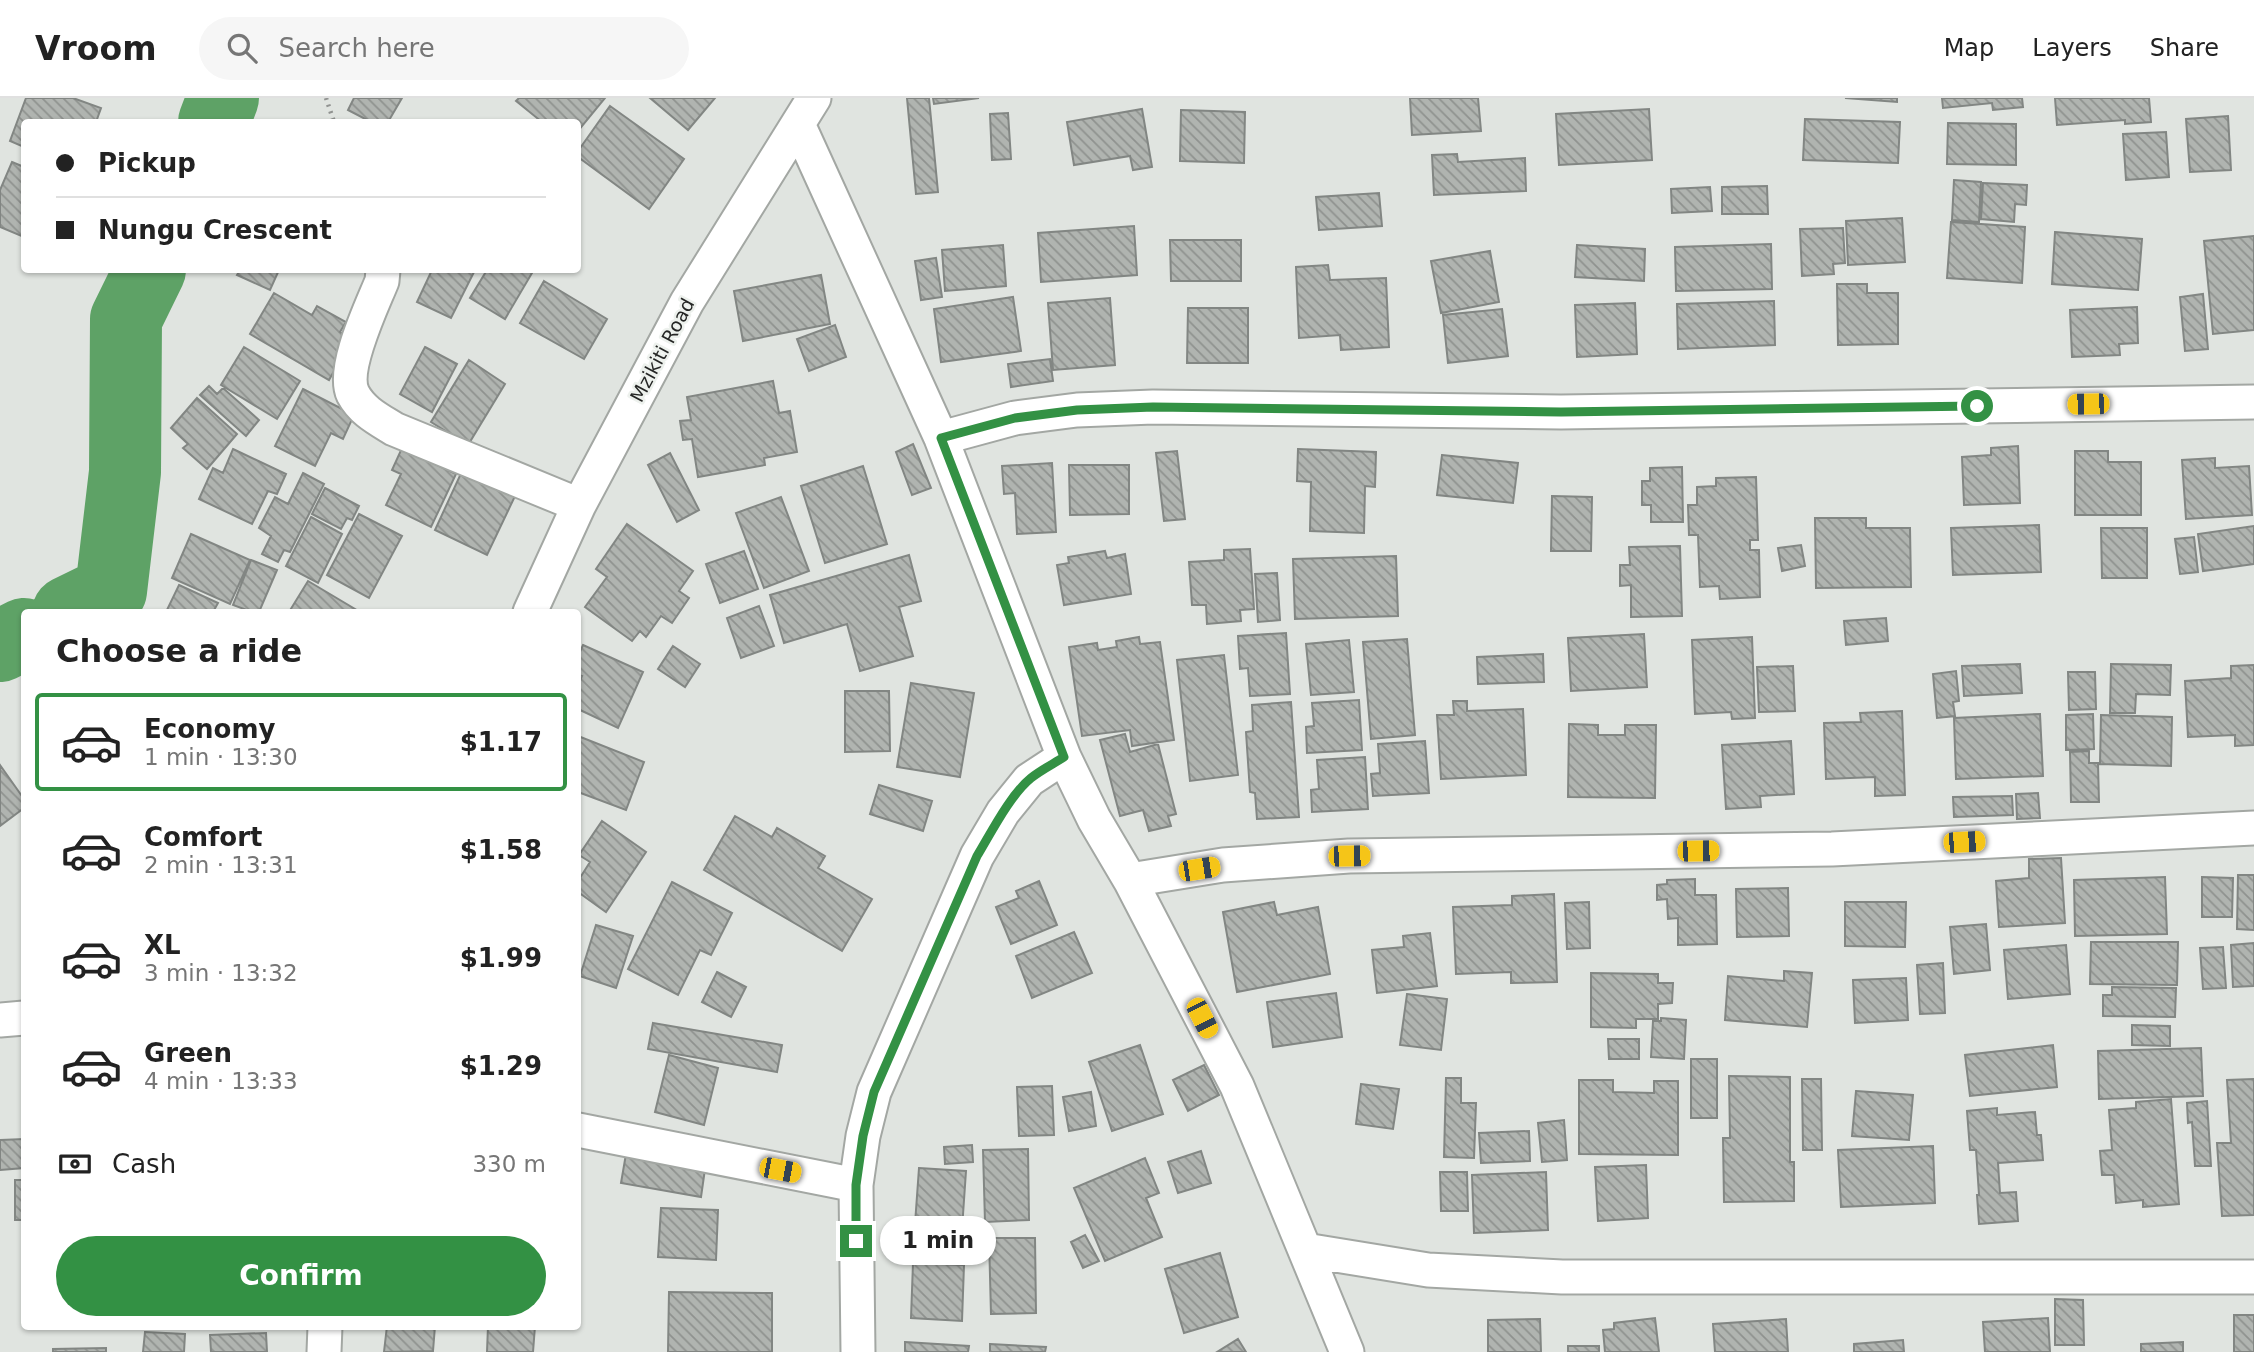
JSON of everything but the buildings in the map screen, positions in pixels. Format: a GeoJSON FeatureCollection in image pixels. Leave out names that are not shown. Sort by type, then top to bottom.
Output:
{"type":"FeatureCollection","features":[{"type":"Feature","properties":{"kind":"street"},"geometry":{"type":"LineString","coordinates":[[806,111],[941,438],[1064,757],[1094,819],[1130,880],[1237,1086],[1347,1352]]}},
{"type":"Feature","properties":{"kind":"street","name":"Mzikiti Road"},"geometry":{"type":"LineString","coordinates":[[531,609],[579,505],[687,302],[806,111]]}},
{"type":"Feature","properties":{"kind":"street"},"geometry":{"type":"LineString","coordinates":[[383,273],[350,365],[352,392],[369,414],[394,429],[579,505]]}},
{"type":"Feature","properties":{"kind":"street"},"geometry":{"type":"LineString","coordinates":[[941,438],[1015,418],[1077,410],[1153,407],[1561,412],[2254,402]]}},
{"type":"Feature","properties":{"kind":"street"},"geometry":{"type":"LineString","coordinates":[[858,1352],[856,1185],[863,1136],[874,1092],[977,856],[1003,812],[1029,780],[1064,757]]}},
{"type":"Feature","properties":{"kind":"street"},"geometry":{"type":"LineString","coordinates":[[1130,880],[1223,865],[1349,856],[1832,849],[2254,828]]}},
{"type":"Feature","properties":{"kind":"street"},"geometry":{"type":"LineString","coordinates":[[0,1020],[21,1018]]}},
{"type":"Feature","properties":{"kind":"street"},"geometry":{"type":"LineString","coordinates":[[581,1131],[856,1185]]}},
{"type":"Feature","properties":{"kind":"street"},"geometry":{"type":"LineString","coordinates":[[1305,1250],[1428,1270],[1562,1277],[2254,1277]]}},
{"type":"Feature","properties":{"kind":"street"},"geometry":{"type":"LineString","coordinates":[[324,1352],[325,1330]]}},
{"type":"Feature","properties":{"kind":"path"},"geometry":{"type":"LineString","coordinates":[[326,98],[333,119]]}},
{"type":"Feature","properties":{"kind":"waterway"},"geometry":{"type":"LineString","coordinates":[[215,119],[223,98]]}},
{"type":"Feature","properties":{"kind":"waterway"},"geometry":{"type":"LineString","coordinates":[[74,609],[111,591],[125,472],[126,319],[149,273]]}},
{"type":"Feature","properties":{"kind":"waterway"},"geometry":{"type":"LineString","coordinates":[[0,646],[21,636]]}},
{"type":"Feature","properties":{"kind":"route"},"geometry":{"type":"LineString","coordinates":[[856,1241],[856,1185],[863,1136],[874,1092],[894,1044],[977,856],[1003,812],[1029,780],[1064,757],[941,438],[1015,418],[1077,410],[1153,407],[1561,412],[1977,406]]}}]}
